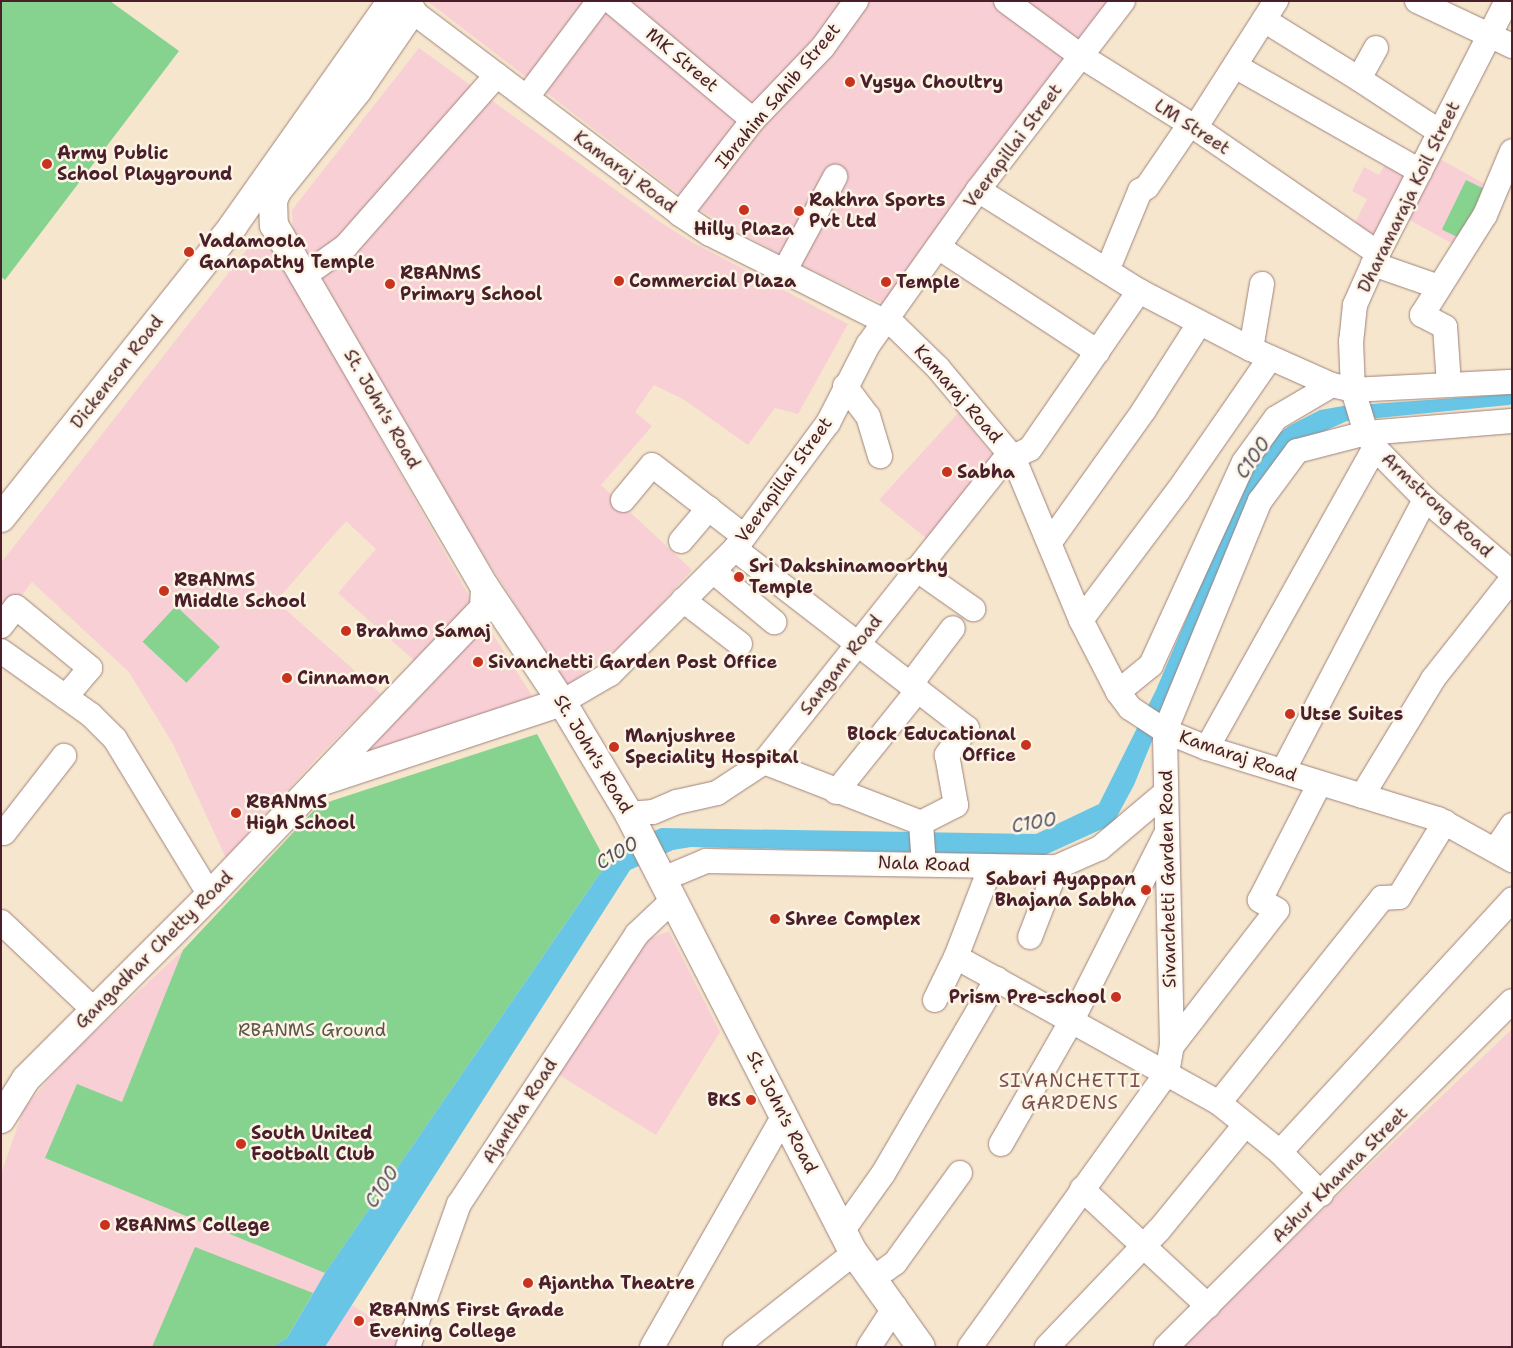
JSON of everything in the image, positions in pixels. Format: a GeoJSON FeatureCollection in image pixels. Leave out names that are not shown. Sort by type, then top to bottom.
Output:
{"type":"FeatureCollection","features":[{"type":"Feature","properties":{"kind":"main road"},"geometry":{"type":"LineString","coordinates":[[232,226],[253,218],[274,225],[273,201],[277,191],[358,90],[397,4]]}},
{"type":"Feature","properties":{"kind":"main road","name":"Dickenson Road"},"geometry":{"type":"LineString","coordinates":[[1,518],[232,226],[397,4]]}},
{"type":"Feature","properties":{"kind":"main road","name":"St. John's Road"},"geometry":{"type":"LineString","coordinates":[[274,225],[305,275],[485,587],[562,702],[634,824],[848,1242],[921,1347]]}},
{"type":"Feature","properties":{"kind":"main road","name":"Gangadhar Chetty Road"},"geometry":{"type":"LineString","coordinates":[[1,1119],[26,1079],[210,895],[312,784],[484,608],[485,587]]}},
{"type":"Feature","properties":{"kind":"main road","name":"Gangadhar Chetty Road"},"geometry":{"type":"LineString","coordinates":[[312,784],[562,702]]}},
{"type":"Feature","properties":{"kind":"main road"},"geometry":{"type":"LineString","coordinates":[[1,1091],[26,1079]]}},
{"type":"Feature","properties":{"kind":"street"},"geometry":{"type":"LineString","coordinates":[[527,97],[599,1]]}},
{"type":"Feature","properties":{"kind":"street","name":"MK Street"},"geometry":{"type":"LineString","coordinates":[[611,1],[753,120]]}},
{"type":"Feature","properties":{"kind":"street","name":"Ibrahim Sahib Street"},"geometry":{"type":"LineString","coordinates":[[680,214],[753,120],[823,47],[856,1]]}},
{"type":"Feature","properties":{"kind":"street","name":"LM Street"},"geometry":{"type":"LineString","coordinates":[[1006,1],[1081,56],[1193,126],[1375,259],[1439,287]]}},
{"type":"Feature","properties":{"kind":"street","name":"Veerapillai Street"},"geometry":{"type":"LineString","coordinates":[[562,702],[610,674],[740,542],[828,424],[845,386],[868,345],[978,190],[1123,1]]}},
{"type":"Feature","properties":{"kind":"street"},"geometry":{"type":"LineString","coordinates":[[1418,1],[1512,46]]}},
{"type":"Feature","properties":{"kind":"street","name":"Dharamaraja Koil Street"},"geometry":{"type":"LineString","coordinates":[[1358,414],[1351,342],[1355,305],[1375,259],[1507,1]]}},
{"type":"Feature","properties":{"kind":"street","name":"Kamaraj Road"},"geometry":{"type":"LineString","coordinates":[[397,4],[527,97],[680,214],[710,234],[887,320],[938,368],[1014,459],[1081,620],[1118,692],[1130,708],[1165,731],[1207,748],[1444,822],[1504,855]]}},
{"type":"Feature","properties":{"kind":"street"},"geometry":{"type":"LineString","coordinates":[[1107,271],[1140,191],[1147,187],[1193,126],[1235,66],[1270,11],[1359,79],[1440,132]]}},
{"type":"Feature","properties":{"kind":"street"},"geometry":{"type":"LineString","coordinates":[[1359,79],[1376,48]]}},
{"type":"Feature","properties":{"kind":"street"},"geometry":{"type":"LineString","coordinates":[[1235,66],[1313,113],[1420,170]]}},
{"type":"Feature","properties":{"kind":"street"},"geometry":{"type":"LineString","coordinates":[[305,275],[346,246],[497,75]]}},
{"type":"Feature","properties":{"kind":"street"},"geometry":{"type":"LineString","coordinates":[[1449,385],[1446,328],[1422,315],[1485,215],[1512,151]]}},
{"type":"Feature","properties":{"kind":"street"},"geometry":{"type":"LineString","coordinates":[[785,270],[835,177]]}},
{"type":"Feature","properties":{"kind":"street"},"geometry":{"type":"LineString","coordinates":[[978,190],[1139,291],[1199,324],[1260,354],[1358,414]]}},
{"type":"Feature","properties":{"kind":"street"},"geometry":{"type":"LineString","coordinates":[[938,247],[1098,352]]}},
{"type":"Feature","properties":{"kind":"street"},"geometry":{"type":"LineString","coordinates":[[1081,620],[1178,491],[1260,354],[1262,284]]}},
{"type":"Feature","properties":{"kind":"street","name":"Sangam Road"},"geometry":{"type":"LineString","coordinates":[[634,824],[653,812],[677,802],[717,793],[764,762],[1002,463],[1014,459],[1030,448],[1139,291]]}},
{"type":"Feature","properties":{"kind":"street"},"geometry":{"type":"LineString","coordinates":[[1050,542],[1144,410],[1199,324]]}},
{"type":"Feature","properties":{"kind":"street"},"geometry":{"type":"LineString","coordinates":[[1207,748],[1358,414],[1449,385],[1512,382]]}},
{"type":"Feature","properties":{"kind":"street"},"geometry":{"type":"LineString","coordinates":[[845,386],[868,416],[880,456]]}},
{"type":"Feature","properties":{"kind":"street"},"geometry":{"type":"LineString","coordinates":[[1118,692],[1151,665],[1244,462],[1276,418],[1358,414],[1512,420]]}},
{"type":"Feature","properties":{"kind":"street","name":"Armstrong Road"},"geometry":{"type":"LineString","coordinates":[[1358,414],[1425,499],[1512,573]]}},
{"type":"Feature","properties":{"kind":"street","name":"Sivanchetti Garden Road"},"geometry":{"type":"LineString","coordinates":[[970,1347],[1167,1073],[1172,1046],[1165,731],[1260,501],[1297,450],[1358,414]]}},
{"type":"Feature","properties":{"kind":"street"},"geometry":{"type":"LineString","coordinates":[[623,500],[652,464],[709,508],[740,542],[857,644],[967,728],[947,755],[956,805],[922,836],[836,792],[764,762]]}},
{"type":"Feature","properties":{"kind":"street"},"geometry":{"type":"LineString","coordinates":[[1283,772],[1425,499]]}},
{"type":"Feature","properties":{"kind":"street"},"geometry":{"type":"LineString","coordinates":[[681,541],[709,508]]}},
{"type":"Feature","properties":{"kind":"street"},"geometry":{"type":"LineString","coordinates":[[916,569],[973,609]]}},
{"type":"Feature","properties":{"kind":"street"},"geometry":{"type":"LineString","coordinates":[[713,571],[774,622]]}},
{"type":"Feature","properties":{"kind":"street"},"geometry":{"type":"LineString","coordinates":[[1362,796],[1433,679],[1512,580]]}},
{"type":"Feature","properties":{"kind":"street"},"geometry":{"type":"LineString","coordinates":[[683,600],[740,644]]}},
{"type":"Feature","properties":{"kind":"street"},"geometry":{"type":"LineString","coordinates":[[1,626],[16,607],[90,668],[66,697]]}},
{"type":"Feature","properties":{"kind":"street"},"geometry":{"type":"LineString","coordinates":[[836,792],[914,688],[953,628]]}},
{"type":"Feature","properties":{"kind":"street"},"geometry":{"type":"LineString","coordinates":[[1,651],[91,715],[115,739],[210,895]]}},
{"type":"Feature","properties":{"kind":"street"},"geometry":{"type":"LineString","coordinates":[[2,835],[64,756]]}},
{"type":"Feature","properties":{"kind":"street"},"geometry":{"type":"LineString","coordinates":[[1172,1046],[1277,910],[1260,900],[1320,783]]}},
{"type":"Feature","properties":{"kind":"street","name":"Nala Road"},"geometry":{"type":"LineString","coordinates":[[664,882],[706,861],[1056,867],[1100,848],[1165,793]]}},
{"type":"Feature","properties":{"kind":"street"},"geometry":{"type":"LineString","coordinates":[[1219,1103],[1382,898],[1399,897],[1444,822]]}},
{"type":"Feature","properties":{"kind":"street"},"geometry":{"type":"LineString","coordinates":[[1504,855],[1512,825]]}},
{"type":"Feature","properties":{"kind":"street"},"geometry":{"type":"LineString","coordinates":[[1001,1144],[1071,1022],[1167,832]]}},
{"type":"Feature","properties":{"kind":"street"},"geometry":{"type":"LineString","coordinates":[[935,1000],[956,957],[991,866]]}},
{"type":"Feature","properties":{"kind":"street"},"geometry":{"type":"LineString","coordinates":[[1030,937],[1056,867]]}},
{"type":"Feature","properties":{"kind":"street","name":"Ajantha Road"},"geometry":{"type":"LineString","coordinates":[[408,1347],[459,1204],[637,934],[664,882]]}},
{"type":"Feature","properties":{"kind":"street"},"geometry":{"type":"LineString","coordinates":[[1280,1152],[1512,900]]}},
{"type":"Feature","properties":{"kind":"street"},"geometry":{"type":"LineString","coordinates":[[1,922],[94,1010]]}},
{"type":"Feature","properties":{"kind":"street"},"geometry":{"type":"LineString","coordinates":[[956,957],[1219,1103],[1280,1152],[1321,1194]]}},
{"type":"Feature","properties":{"kind":"street"},"geometry":{"type":"LineString","coordinates":[[735,1347],[848,1242],[883,1174],[997,979]]}},
{"type":"Feature","properties":{"kind":"street","name":"Ashur Khanna Street"},"geometry":{"type":"LineString","coordinates":[[1166,1347],[1511,1002]]}},
{"type":"Feature","properties":{"kind":"street"},"geometry":{"type":"LineString","coordinates":[[652,1347],[784,1116]]}},
{"type":"Feature","properties":{"kind":"street"},"geometry":{"type":"LineString","coordinates":[[1047,1347],[1145,1246],[1246,1125]]}},
{"type":"Feature","properties":{"kind":"street"},"geometry":{"type":"LineString","coordinates":[[874,1278],[895,1263],[960,1173]]}},
{"type":"Feature","properties":{"kind":"street"},"geometry":{"type":"LineString","coordinates":[[1082,1189],[1208,1306]]}},
{"type":"Feature","properties":{"kind":"street"},"geometry":{"type":"LineString","coordinates":[[869,1347],[895,1307]]}},
{"type":"Feature","properties":{"kind":"shaded area"},"geometry":{"type":"Polygon","coordinates":[[[427,1],[1113,1],[884,304],[784,257],[698,209],[427,1]]]}},
{"type":"Feature","properties":{"kind":"shaded area"},"geometry":{"type":"Polygon","coordinates":[[[419,48],[660,222],[690,241],[848,324],[798,414],[775,408],[748,445],[683,399],[654,385],[635,412],[652,426],[601,485],[692,570],[627,641],[567,686],[473,538],[293,229],[292,210],[419,48]]]}},
{"type":"Feature","properties":{"kind":"shaded area"},"geometry":{"type":"Polygon","coordinates":[[[1390,155],[1415,168],[1379,238],[1354,225],[1367,199],[1352,191],[1364,167],[1379,175],[1390,155]]]}},
{"type":"Feature","properties":{"kind":"shaded area"},"geometry":{"type":"Polygon","coordinates":[[[1438,158],[1493,189],[1460,248],[1405,217],[1438,158]]]}},
{"type":"Feature","properties":{"kind":"shaded area"},"geometry":{"type":"Polygon","coordinates":[[[261,240],[271,244],[472,601],[416,662],[338,593],[376,549],[346,521],[276,601],[381,694],[317,758],[226,858],[173,744],[129,672],[32,582],[1,622],[1,563],[252,243],[261,240]]]}},
{"type":"Feature","properties":{"kind":"shaded area","name":"Sabha"},"geometry":{"type":"Polygon","coordinates":[[[958,413],[998,461],[931,542],[879,500],[958,413]]]}},
{"type":"Feature","properties":{"kind":"shaded area","name":"Sivanchetti Garden Post Office"},"geometry":{"type":"Polygon","coordinates":[[[485,622],[536,702],[353,757],[485,622]]]}},
{"type":"Feature","properties":{"kind":"shaded area"},"geometry":{"type":"Polygon","coordinates":[[[669,931],[720,1032],[656,1135],[556,1073],[643,941],[669,931]]]}},
{"type":"Feature","properties":{"kind":"shaded area"},"geometry":{"type":"Polygon","coordinates":[[[183,950],[248,1007],[449,1093],[325,1273],[287,1338],[271,1347],[1,1347],[1,1174],[24,1108],[71,1054],[183,950]]]}},
{"type":"Feature","properties":{"kind":"shaded area"},"geometry":{"type":"Polygon","coordinates":[[[1512,1029],[1512,1347],[1179,1347],[1512,1029]]]}},
{"type":"Feature","properties":{"kind":"shaded area","name":"RBANMS First Grade Evening College"},"geometry":{"type":"Polygon","coordinates":[[[352,1305],[402,1337],[400,1347],[325,1347],[352,1305]]]}},
{"type":"Feature","properties":{"kind":"green space","name":"Army Public School Playground"},"geometry":{"type":"Polygon","coordinates":[[[1,1],[110,1],[179,51],[5,280],[1,277],[1,1]]]}},
{"type":"Feature","properties":{"kind":"green space"},"geometry":{"type":"Polygon","coordinates":[[[1466,180],[1488,191],[1464,240],[1442,229],[1466,180]]]}},
{"type":"Feature","properties":{"kind":"green space"},"geometry":{"type":"Polygon","coordinates":[[[176,606],[220,647],[186,683],[143,642],[176,606]]]}},
{"type":"Feature","properties":{"kind":"green space","name":"RBANMS Ground"},"geometry":{"type":"Polygon","coordinates":[[[537,734],[607,863],[325,1273],[45,1158],[77,1084],[122,1102],[183,950],[319,805],[537,734]]]}},
{"type":"Feature","properties":{"kind":"green space"},"geometry":{"type":"Polygon","coordinates":[[[195,1247],[313,1293],[287,1338],[271,1347],[152,1347],[195,1247]]]}},
{"type":"Feature","properties":{"kind":"water","name":"C100"},"geometry":{"type":"Polygon","coordinates":[[[1512,391],[1512,404],[1509,405],[1347,421],[1311,437],[1283,455],[1171,695],[1134,785],[1113,824],[1045,855],[691,847],[673,850],[630,870],[325,1347],[271,1347],[287,1338],[325,1273],[618,847],[661,828],[1036,834],[1099,804],[1156,690],[1247,477],[1268,442],[1289,426],[1320,410],[1343,406],[1498,395],[1512,391]]]}},
{"type":"Feature","properties":{"kind":"place","name":"Vysya Choultry"},"geometry":{"type":"Point","coordinates":[850,82]}},
{"type":"Feature","properties":{"kind":"place","name":"Army Public School Playground"},"geometry":{"type":"Point","coordinates":[47,164]}},
{"type":"Feature","properties":{"kind":"place","name":"Hilly Plaza"},"geometry":{"type":"Point","coordinates":[744,210]}},
{"type":"Feature","properties":{"kind":"place","name":"Rakhra Sports Pvt Ltd"},"geometry":{"type":"Point","coordinates":[799,211]}},
{"type":"Feature","properties":{"kind":"place","name":"Vadamoola Ganapathy Temple"},"geometry":{"type":"Point","coordinates":[189,252]}},
{"type":"Feature","properties":{"kind":"place","name":"Commercial Plaza"},"geometry":{"type":"Point","coordinates":[619,281]}},
{"type":"Feature","properties":{"kind":"place","name":"Temple"},"geometry":{"type":"Point","coordinates":[886,282]}},
{"type":"Feature","properties":{"kind":"place","name":"RBANMS Primary School"},"geometry":{"type":"Point","coordinates":[390,284]}},
{"type":"Feature","properties":{"kind":"place","name":"Sabha"},"geometry":{"type":"Point","coordinates":[947,472]}},
{"type":"Feature","properties":{"kind":"place","name":"Sri Dakshinamoorthy Temple"},"geometry":{"type":"Point","coordinates":[739,577]}},
{"type":"Feature","properties":{"kind":"place","name":"RBANMS Middle School"},"geometry":{"type":"Point","coordinates":[164,591]}},
{"type":"Feature","properties":{"kind":"place","name":"Brahmo Samaj"},"geometry":{"type":"Point","coordinates":[346,631]}},
{"type":"Feature","properties":{"kind":"place","name":"Sivanchetti Garden Post Office"},"geometry":{"type":"Point","coordinates":[478,662]}},
{"type":"Feature","properties":{"kind":"place","name":"Cinnamon"},"geometry":{"type":"Point","coordinates":[287,678]}},
{"type":"Feature","properties":{"kind":"place","name":"Utse Suites"},"geometry":{"type":"Point","coordinates":[1290,714]}},
{"type":"Feature","properties":{"kind":"place","name":"Block Educational Office"},"geometry":{"type":"Point","coordinates":[1026,745]}},
{"type":"Feature","properties":{"kind":"place","name":"Manjushree Speciality Hospital"},"geometry":{"type":"Point","coordinates":[614,747]}},
{"type":"Feature","properties":{"kind":"place","name":"RBANMS High School"},"geometry":{"type":"Point","coordinates":[236,813]}},
{"type":"Feature","properties":{"kind":"place","name":"Sabari Ayappan Bhajana Sabha"},"geometry":{"type":"Point","coordinates":[1146,890]}},
{"type":"Feature","properties":{"kind":"place","name":"Shree Complex"},"geometry":{"type":"Point","coordinates":[775,919]}},
{"type":"Feature","properties":{"kind":"place","name":"Prism Pre-school"},"geometry":{"type":"Point","coordinates":[1116,997]}},
{"type":"Feature","properties":{"kind":"place","name":"BKS"},"geometry":{"type":"Point","coordinates":[751,1100]}},
{"type":"Feature","properties":{"kind":"place","name":"South United Football Club"},"geometry":{"type":"Point","coordinates":[241,1144]}},
{"type":"Feature","properties":{"kind":"place","name":"RBANMS College"},"geometry":{"type":"Point","coordinates":[105,1225]}},
{"type":"Feature","properties":{"kind":"place","name":"Ajantha Theatre"},"geometry":{"type":"Point","coordinates":[528,1283]}},
{"type":"Feature","properties":{"kind":"place","name":"RBANMS First Grade Evening College"},"geometry":{"type":"Point","coordinates":[359,1321]}},
{"type":"Feature","properties":{"kind":"district","name":"SIVANCHETTI GARDENS"},"geometry":{"type":"Point","coordinates":[1070,1092]}}]}
